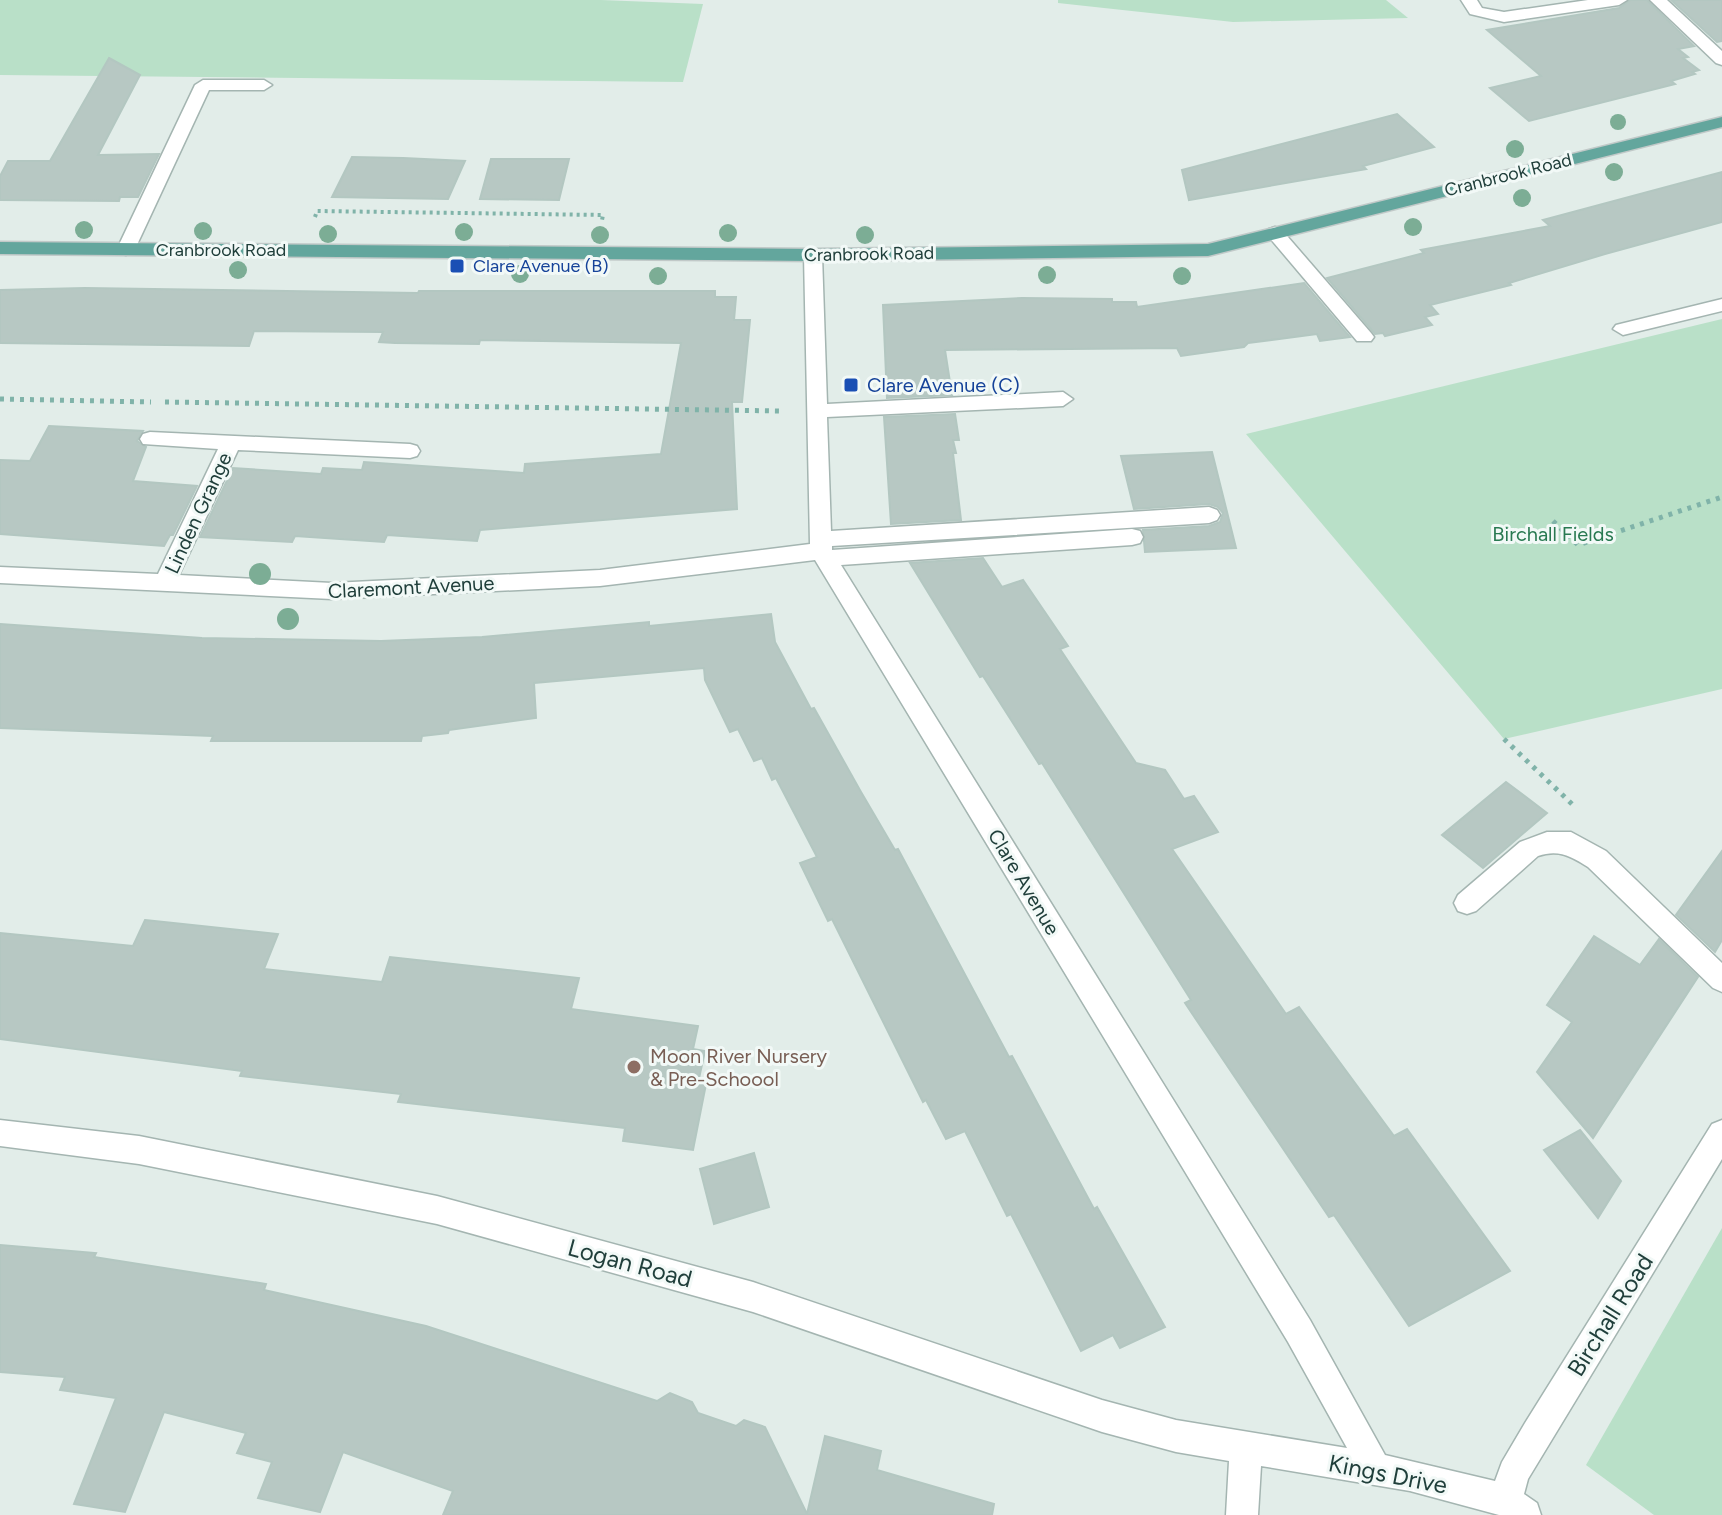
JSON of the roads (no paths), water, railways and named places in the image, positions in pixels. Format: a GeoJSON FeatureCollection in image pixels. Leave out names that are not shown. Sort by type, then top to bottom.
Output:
{"type":"FeatureCollection","features":[{"type":"Feature","properties":{"kind":"main road","name":"Cranbrook Road"},"geometry":{"type":"LineString","coordinates":[[0,248],[813,255],[1208,250],[1722,122]]}},
{"type":"Feature","properties":{"kind":"street"},"geometry":{"type":"LineString","coordinates":[[1469,0],[1476,11],[1504,17],[1619,0]]}},
{"type":"Feature","properties":{"kind":"street"},"geometry":{"type":"LineString","coordinates":[[1658,0],[1722,60]]}},
{"type":"Feature","properties":{"kind":"street"},"geometry":{"type":"LineString","coordinates":[[126,249],[203,85],[264,85]]}},
{"type":"Feature","properties":{"kind":"street"},"geometry":{"type":"LineString","coordinates":[[1275,233],[1364,337]]}},
{"type":"Feature","properties":{"kind":"street"},"geometry":{"type":"LineString","coordinates":[[813,255],[823,549]]}},
{"type":"Feature","properties":{"kind":"street"},"geometry":{"type":"LineString","coordinates":[[1623,329],[1722,305]]}},
{"type":"Feature","properties":{"kind":"street"},"geometry":{"type":"LineString","coordinates":[[818,411],[1063,399]]}},
{"type":"Feature","properties":{"kind":"street"},"geometry":{"type":"LineString","coordinates":[[150,439],[410,451]]}},
{"type":"Feature","properties":{"kind":"street","name":"Linden Grange"},"geometry":{"type":"LineString","coordinates":[[164,584],[231,443]]}},
{"type":"Feature","properties":{"kind":"street"},"geometry":{"type":"LineString","coordinates":[[823,549],[1209,515]]}},
{"type":"Feature","properties":{"kind":"street"},"geometry":{"type":"LineString","coordinates":[[823,549],[1132,537]]}},
{"type":"Feature","properties":{"kind":"street","name":"Claremont Avenue"},"geometry":{"type":"LineString","coordinates":[[0,575],[332,591],[600,578],[823,549]]}},
{"type":"Feature","properties":{"kind":"street","name":"Clare Avenue"},"geometry":{"type":"LineString","coordinates":[[823,549],[1290,1318],[1376,1470]]}},
{"type":"Feature","properties":{"kind":"street"},"geometry":{"type":"LineString","coordinates":[[1467,903],[1529,849],[1547,842],[1571,843],[1597,859],[1722,980]]}},
{"type":"Feature","properties":{"kind":"street","name":"Logan Road"},"geometry":{"type":"LineString","coordinates":[[0,1133],[139,1150],[437,1210],[753,1297],[1102,1416],[1176,1436],[1246,1449]]}},
{"type":"Feature","properties":{"kind":"street","name":"Birchall Road"},"geometry":{"type":"LineString","coordinates":[[1516,1508],[1513,1473],[1722,1133]]}},
{"type":"Feature","properties":{"kind":"street"},"geometry":{"type":"LineString","coordinates":[[1242,1515],[1246,1449]]}},
{"type":"Feature","properties":{"kind":"street","name":"Kings Drive"},"geometry":{"type":"LineString","coordinates":[[1246,1449],[1410,1475],[1516,1508]]}},
{"type":"Feature","properties":{"kind":"place","name":"Clare Avenue (B)"},"geometry":{"type":"Point","coordinates":[457,266]}},
{"type":"Feature","properties":{"kind":"place","name":"Clare Avenue (C)"},"geometry":{"type":"Point","coordinates":[851,385]}},
{"type":"Feature","properties":{"kind":"place","name":"Moon River Nursery & Pre-Schoool"},"geometry":{"type":"Point","coordinates":[634,1067]}},
{"type":"Feature","properties":{"kind":"park label","name":"Birchall Fields"},"geometry":{"type":"Point","coordinates":[1553,534]}}]}
